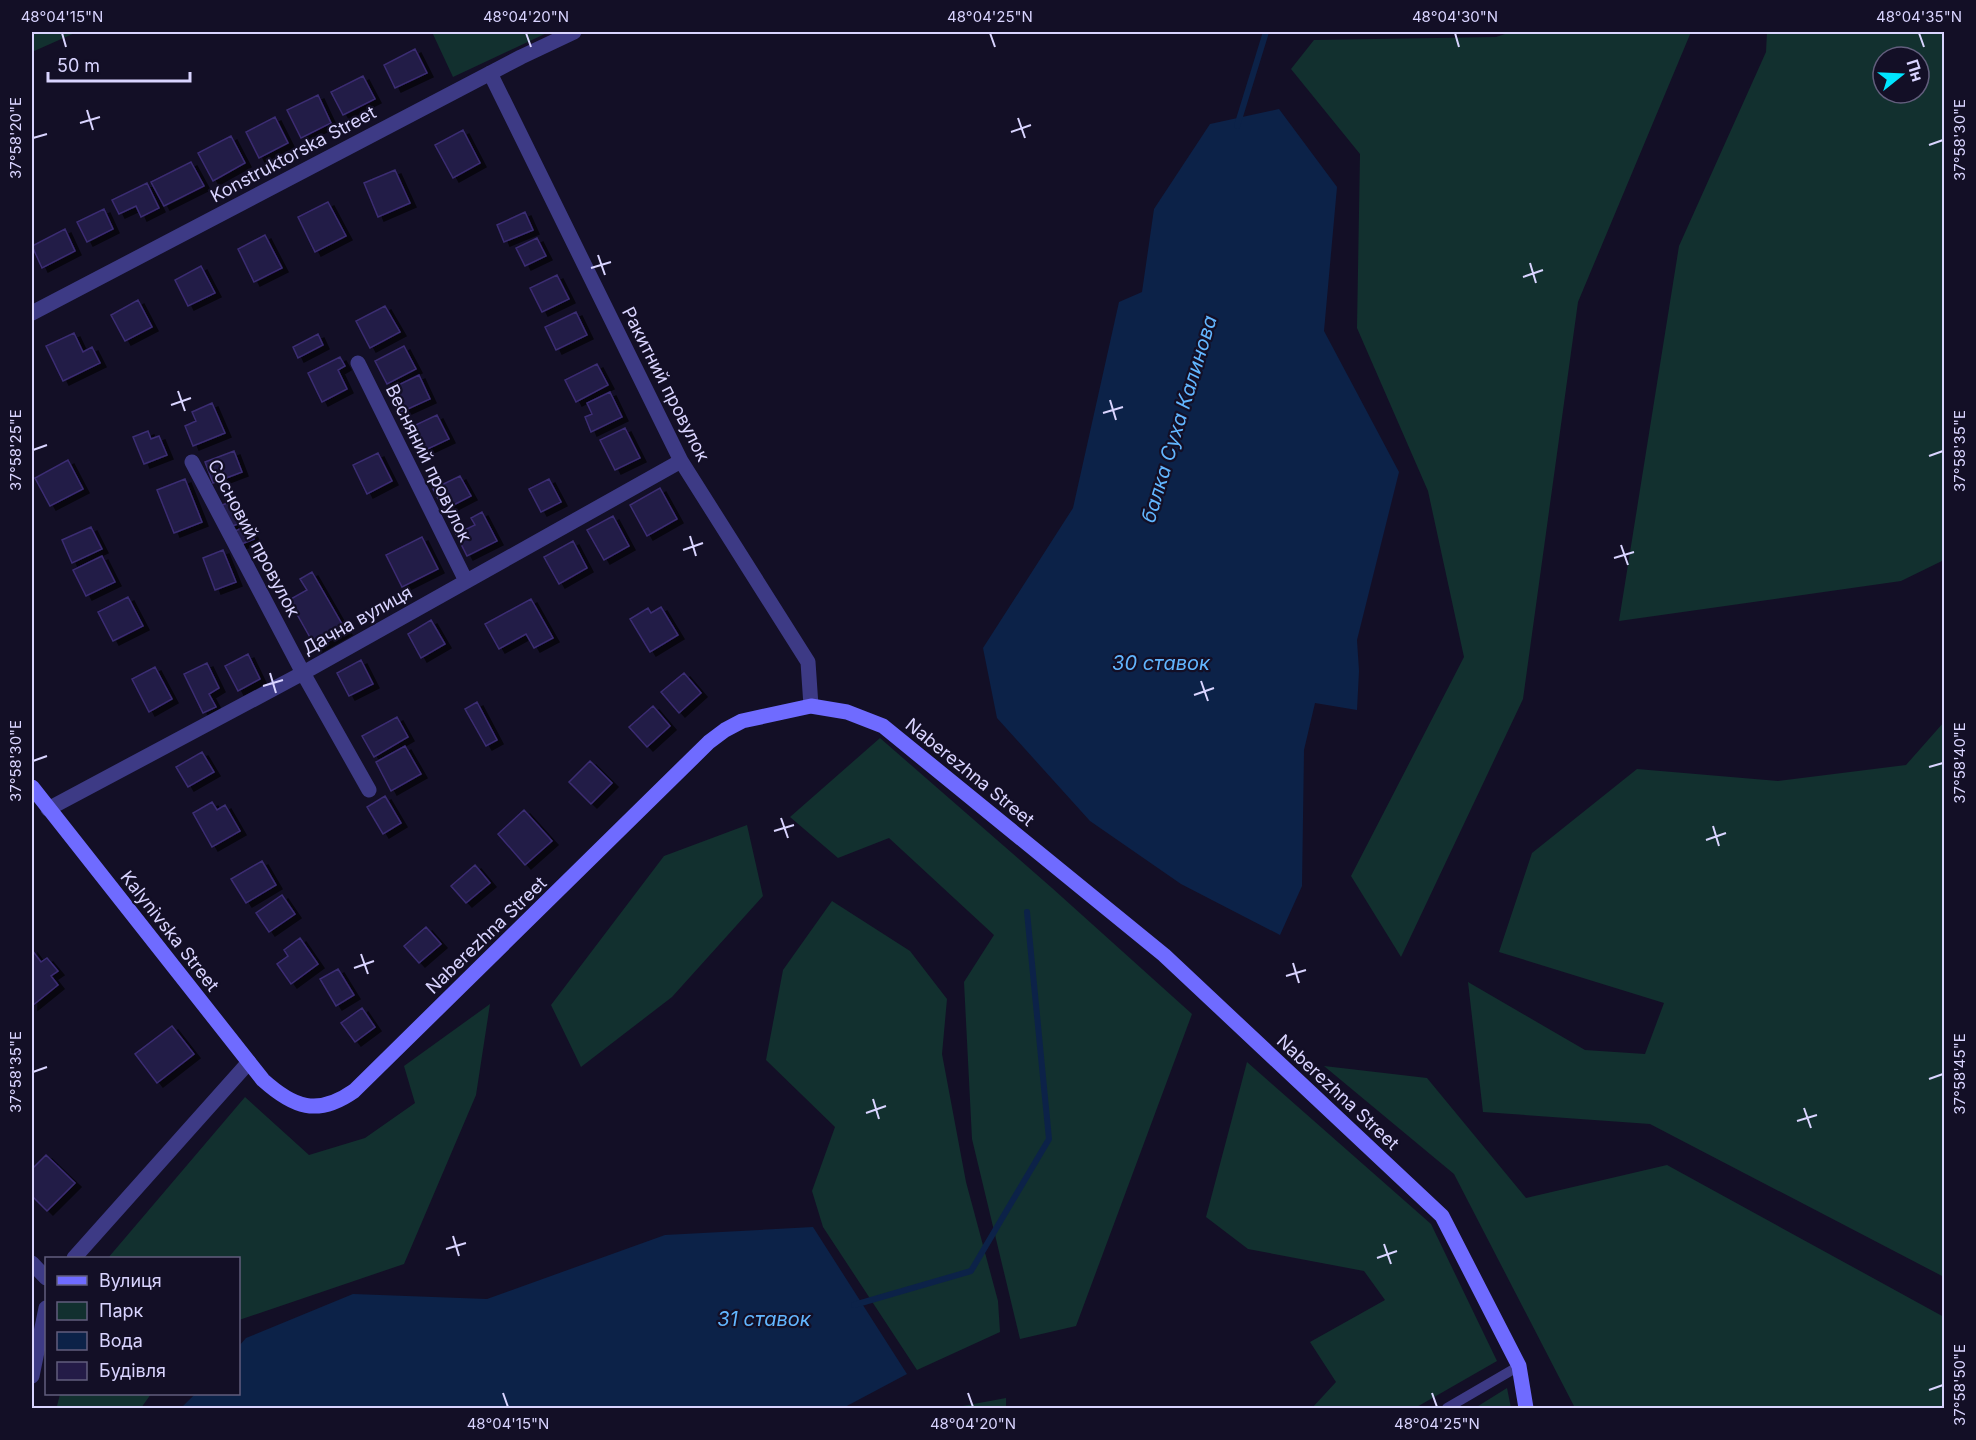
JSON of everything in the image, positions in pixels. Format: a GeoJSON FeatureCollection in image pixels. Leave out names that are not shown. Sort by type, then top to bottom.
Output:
{"type":"FeatureCollection","features":[{"type":"Feature","properties":{"kind":"street","name":"Konstruktorska Street"},"geometry":{"type":"LineString","coordinates":[[32,313],[490,73],[574,32]]}},
{"type":"Feature","properties":{"kind":"street","name":"Ракитний провулок"},"geometry":{"type":"LineString","coordinates":[[490,73],[681,461],[808,662],[811,706]]}},
{"type":"Feature","properties":{"kind":"street","name":"Весняний провулок"},"geometry":{"type":"LineString","coordinates":[[358,363],[466,581]]}},
{"type":"Feature","properties":{"kind":"street","name":"Дачна вулиця"},"geometry":{"type":"LineString","coordinates":[[48,809],[303,673],[681,461]]}},
{"type":"Feature","properties":{"kind":"street","name":"Сосновий провулок"},"geometry":{"type":"LineString","coordinates":[[192,462],[303,673],[369,790]]}},
{"type":"Feature","properties":{"kind":"street","name":"Naberezhna Street"},"geometry":{"type":"LineString","coordinates":[[281,1096],[296,1104],[312,1106],[342,1100],[354,1091],[709,742],[725,730],[742,722],[811,706],[847,712],[883,726],[1164,955],[1442,1216],[1519,1366],[1526,1408]]}},
{"type":"Feature","properties":{"kind":"street","name":"Kalynivska Street"},"geometry":{"type":"LineString","coordinates":[[32,787],[263,1080],[281,1096]]}},
{"type":"Feature","properties":{"kind":"street"},"geometry":{"type":"LineString","coordinates":[[75,1257],[249,1062]]}},
{"type":"Feature","properties":{"kind":"street"},"geometry":{"type":"LineString","coordinates":[[32,1263],[45,1277]]}},
{"type":"Feature","properties":{"kind":"street"},"geometry":{"type":"LineString","coordinates":[[32,1376],[45,1313]]}},
{"type":"Feature","properties":{"kind":"lane"},"geometry":{"type":"LineString","coordinates":[[1447,1408],[1519,1366]]}},
{"type":"Feature","properties":{"kind":"green space"},"geometry":{"type":"Polygon","coordinates":[[[32,32],[77,32],[32,52],[32,32]]]}},
{"type":"Feature","properties":{"kind":"green space"},"geometry":{"type":"Polygon","coordinates":[[[432,32],[549,32],[453,77],[432,32]]]}},
{"type":"Feature","properties":{"kind":"green space"},"geometry":{"type":"Polygon","coordinates":[[[1511,32],[1691,32],[1578,302],[1523,699],[1401,957],[1351,876],[1464,657],[1428,491],[1357,328],[1360,154],[1291,69],[1314,40],[1496,37],[1511,32]]]}},
{"type":"Feature","properties":{"kind":"green space"},"geometry":{"type":"Polygon","coordinates":[[[1767,32],[1944,32],[1944,560],[1901,581],[1619,621],[1679,246],[1766,52],[1767,32]]]}},
{"type":"Feature","properties":{"kind":"green space"},"geometry":{"type":"Polygon","coordinates":[[[1944,722],[1944,1277],[1650,1124],[1483,1112],[1468,982],[1585,1050],[1645,1054],[1664,1003],[1499,952],[1532,853],[1637,769],[1778,781],[1906,765],[1944,722]]]}},
{"type":"Feature","properties":{"kind":"green space"},"geometry":{"type":"Polygon","coordinates":[[[880,738],[1192,1014],[1076,1326],[1020,1339],[972,1139],[964,982],[994,935],[889,838],[838,858],[790,817],[880,738]]]}},
{"type":"Feature","properties":{"kind":"green space"},"geometry":{"type":"Polygon","coordinates":[[[747,825],[763,896],[672,997],[581,1067],[551,1005],[664,856],[747,825]]]}},
{"type":"Feature","properties":{"kind":"green space"},"geometry":{"type":"Polygon","coordinates":[[[832,901],[910,951],[947,999],[942,1054],[966,1182],[998,1301],[1000,1332],[917,1370],[823,1227],[812,1191],[835,1127],[766,1060],[783,970],[832,901]]]}},
{"type":"Feature","properties":{"kind":"green space"},"geometry":{"type":"Polygon","coordinates":[[[490,1004],[476,1095],[404,1264],[240,1320],[240,1257],[109,1257],[245,1097],[309,1155],[365,1138],[415,1103],[404,1066],[490,1004]]]}},
{"type":"Feature","properties":{"kind":"green space"},"geometry":{"type":"Polygon","coordinates":[[[1247,1062],[1431,1224],[1497,1361],[1415,1408],[1312,1408],[1336,1382],[1310,1342],[1385,1300],[1364,1271],[1248,1249],[1206,1217],[1247,1062]]]}},
{"type":"Feature","properties":{"kind":"green space"},"geometry":{"type":"Polygon","coordinates":[[[1324,1066],[1427,1078],[1526,1198],[1667,1165],[1944,1317],[1944,1408],[1575,1408],[1454,1174],[1324,1066]]]}},
{"type":"Feature","properties":{"kind":"green space"},"geometry":{"type":"Polygon","coordinates":[[[1507,1388],[1511,1408],[1475,1408],[1507,1388]]]}},
{"type":"Feature","properties":{"kind":"green space"},"geometry":{"type":"Polygon","coordinates":[[[60,1395],[150,1395],[141,1408],[55,1408],[60,1395]]]}},
{"type":"Feature","properties":{"kind":"green space"},"geometry":{"type":"Polygon","coordinates":[[[1006,1398],[1006,1408],[952,1408],[1006,1398]]]}},
{"type":"Feature","properties":{"kind":"water","name":"30 ставок"},"geometry":{"type":"Polygon","coordinates":[[[1279,109],[1337,187],[1324,331],[1399,472],[1357,640],[1359,671],[1357,710],[1315,703],[1304,750],[1302,886],[1280,935],[1181,884],[1090,821],[997,718],[983,648],[1073,508],[1119,302],[1142,292],[1154,209],[1210,124],[1279,109]]]}},
{"type":"Feature","properties":{"kind":"water","name":"31 ставок"},"geometry":{"type":"Polygon","coordinates":[[[813,1227],[907,1374],[843,1408],[181,1408],[194,1395],[240,1395],[240,1345],[246,1338],[353,1294],[487,1299],[665,1235],[813,1227]]]}},
{"type":"Feature","properties":{"kind":"building"},"geometry":{"type":"Polygon","coordinates":[[[415,49],[427,73],[395,88],[384,65],[415,49]]]}},
{"type":"Feature","properties":{"kind":"building"},"geometry":{"type":"Polygon","coordinates":[[[363,76],[375,99],[343,115],[331,92],[363,76]]]}},
{"type":"Feature","properties":{"kind":"building"},"geometry":{"type":"Polygon","coordinates":[[[318,95],[331,123],[301,138],[287,110],[318,95]]]}},
{"type":"Feature","properties":{"kind":"building"},"geometry":{"type":"Polygon","coordinates":[[[275,117],[288,143],[259,158],[246,132],[275,117]]]}},
{"type":"Feature","properties":{"kind":"building"},"geometry":{"type":"Polygon","coordinates":[[[463,130],[480,163],[453,178],[435,145],[463,130]]]}},
{"type":"Feature","properties":{"kind":"building"},"geometry":{"type":"Polygon","coordinates":[[[231,136],[245,163],[213,181],[198,153],[231,136]]]}},
{"type":"Feature","properties":{"kind":"building"},"geometry":{"type":"Polygon","coordinates":[[[191,162],[204,186],[164,206],[151,182],[191,162]]]}},
{"type":"Feature","properties":{"kind":"building"},"geometry":{"type":"Polygon","coordinates":[[[395,170],[410,203],[378,217],[364,183],[395,170]]]}},
{"type":"Feature","properties":{"kind":"building"},"geometry":{"type":"Polygon","coordinates":[[[147,183],[159,208],[141,217],[136,206],[119,214],[112,200],[147,183]]]}},
{"type":"Feature","properties":{"kind":"building"},"geometry":{"type":"Polygon","coordinates":[[[328,202],[346,236],[315,252],[298,217],[328,202]]]}},
{"type":"Feature","properties":{"kind":"building"},"geometry":{"type":"Polygon","coordinates":[[[104,209],[113,229],[87,242],[77,222],[104,209]]]}},
{"type":"Feature","properties":{"kind":"building"},"geometry":{"type":"Polygon","coordinates":[[[525,212],[533,230],[504,242],[497,225],[525,212]]]}},
{"type":"Feature","properties":{"kind":"building"},"geometry":{"type":"Polygon","coordinates":[[[65,229],[75,251],[42,268],[32,246],[65,229]]]}},
{"type":"Feature","properties":{"kind":"building"},"geometry":{"type":"Polygon","coordinates":[[[265,235],[282,268],[254,282],[238,249],[265,235]]]}},
{"type":"Feature","properties":{"kind":"building"},"geometry":{"type":"Polygon","coordinates":[[[537,238],[546,256],[525,266],[516,248],[537,238]]]}},
{"type":"Feature","properties":{"kind":"building"},"geometry":{"type":"Polygon","coordinates":[[[201,266],[215,293],[188,306],[175,280],[201,266]]]}},
{"type":"Feature","properties":{"kind":"building"},"geometry":{"type":"Polygon","coordinates":[[[557,275],[569,299],[542,312],[530,288],[557,275]]]}},
{"type":"Feature","properties":{"kind":"building"},"geometry":{"type":"Polygon","coordinates":[[[138,300],[152,327],[125,341],[111,315],[138,300]]]}},
{"type":"Feature","properties":{"kind":"building"},"geometry":{"type":"Polygon","coordinates":[[[385,306],[400,332],[370,348],[356,321],[385,306]]]}},
{"type":"Feature","properties":{"kind":"building"},"geometry":{"type":"Polygon","coordinates":[[[576,312],[587,335],[556,350],[545,327],[576,312]]]}},
{"type":"Feature","properties":{"kind":"building"},"geometry":{"type":"Polygon","coordinates":[[[74,333],[83,352],[92,347],[100,363],[63,381],[46,346],[74,333]]]}},
{"type":"Feature","properties":{"kind":"building"},"geometry":{"type":"Polygon","coordinates":[[[318,334],[323,345],[298,358],[293,347],[318,334]]]}},
{"type":"Feature","properties":{"kind":"building"},"geometry":{"type":"Polygon","coordinates":[[[404,346],[416,369],[387,384],[375,361],[404,346]]]}},
{"type":"Feature","properties":{"kind":"building"},"geometry":{"type":"Polygon","coordinates":[[[340,357],[345,366],[338,370],[347,389],[322,402],[308,373],[340,357]]]}},
{"type":"Feature","properties":{"kind":"building"},"geometry":{"type":"Polygon","coordinates":[[[597,364],[608,385],[576,402],[565,380],[597,364]]]}},
{"type":"Feature","properties":{"kind":"building"},"geometry":{"type":"Polygon","coordinates":[[[419,375],[430,399],[399,413],[388,390],[419,375]]]}},
{"type":"Feature","properties":{"kind":"building"},"geometry":{"type":"Polygon","coordinates":[[[610,392],[622,417],[591,432],[585,417],[592,414],[587,403],[610,392]]]}},
{"type":"Feature","properties":{"kind":"building"},"geometry":{"type":"Polygon","coordinates":[[[212,403],[225,433],[193,446],[185,426],[196,421],[192,412],[212,403]]]}},
{"type":"Feature","properties":{"kind":"building"},"geometry":{"type":"Polygon","coordinates":[[[437,415],[449,439],[419,453],[407,429],[437,415]]]}},
{"type":"Feature","properties":{"kind":"building"},"geometry":{"type":"Polygon","coordinates":[[[625,428],[640,458],[615,470],[600,440],[625,428]]]}},
{"type":"Feature","properties":{"kind":"building"},"geometry":{"type":"Polygon","coordinates":[[[148,431],[151,439],[159,436],[167,455],[144,464],[133,437],[148,431]]]}},
{"type":"Feature","properties":{"kind":"building"},"geometry":{"type":"Polygon","coordinates":[[[234,451],[242,472],[213,483],[205,462],[234,451]]]}},
{"type":"Feature","properties":{"kind":"building"},"geometry":{"type":"Polygon","coordinates":[[[378,453],[392,481],[367,494],[353,465],[378,453]]]}},
{"type":"Feature","properties":{"kind":"building"},"geometry":{"type":"Polygon","coordinates":[[[68,460],[83,489],[50,506],[35,478],[68,460]]]}},
{"type":"Feature","properties":{"kind":"building"},"geometry":{"type":"Polygon","coordinates":[[[460,476],[471,496],[444,510],[433,489],[460,476]]]}},
{"type":"Feature","properties":{"kind":"building"},"geometry":{"type":"Polygon","coordinates":[[[185,479],[202,522],[174,533],[157,490],[185,479]]]}},
{"type":"Feature","properties":{"kind":"building"},"geometry":{"type":"Polygon","coordinates":[[[549,479],[561,502],[541,512],[529,489],[549,479]]]}},
{"type":"Feature","properties":{"kind":"building"},"geometry":{"type":"Polygon","coordinates":[[[660,488],[677,519],[647,536],[630,505],[660,488]]]}},
{"type":"Feature","properties":{"kind":"building"},"geometry":{"type":"Polygon","coordinates":[[[232,501],[241,523],[229,527],[220,506],[232,501]]]}},
{"type":"Feature","properties":{"kind":"building"},"geometry":{"type":"Polygon","coordinates":[[[482,512],[497,541],[467,556],[456,534],[475,525],[471,518],[482,512]]]}},
{"type":"Feature","properties":{"kind":"building"},"geometry":{"type":"Polygon","coordinates":[[[613,516],[629,546],[604,560],[587,530],[613,516]]]}},
{"type":"Feature","properties":{"kind":"building"},"geometry":{"type":"Polygon","coordinates":[[[248,525],[254,539],[239,545],[233,532],[248,525]]]}},
{"type":"Feature","properties":{"kind":"building"},"geometry":{"type":"Polygon","coordinates":[[[91,527],[102,549],[72,563],[62,540],[91,527]]]}},
{"type":"Feature","properties":{"kind":"building"},"geometry":{"type":"Polygon","coordinates":[[[422,537],[438,569],[402,587],[386,555],[422,537]]]}},
{"type":"Feature","properties":{"kind":"building"},"geometry":{"type":"Polygon","coordinates":[[[573,541],[587,568],[559,584],[544,557],[573,541]]]}},
{"type":"Feature","properties":{"kind":"building"},"geometry":{"type":"Polygon","coordinates":[[[223,550],[236,582],[215,590],[203,558],[223,550]]]}},
{"type":"Feature","properties":{"kind":"building"},"geometry":{"type":"Polygon","coordinates":[[[102,556],[115,582],[86,596],[73,570],[102,556]]]}},
{"type":"Feature","properties":{"kind":"building"},"geometry":{"type":"Polygon","coordinates":[[[312,572],[346,631],[316,648],[289,600],[307,590],[300,579],[312,572]]]}},
{"type":"Feature","properties":{"kind":"building"},"geometry":{"type":"Polygon","coordinates":[[[128,597],[143,626],[113,641],[98,612],[128,597]]]}},
{"type":"Feature","properties":{"kind":"building"},"geometry":{"type":"Polygon","coordinates":[[[531,599],[553,638],[534,648],[526,634],[499,649],[485,624],[531,599]]]}},
{"type":"Feature","properties":{"kind":"building"},"geometry":{"type":"Polygon","coordinates":[[[661,607],[678,635],[650,652],[630,619],[648,608],[651,613],[661,607]]]}},
{"type":"Feature","properties":{"kind":"building"},"geometry":{"type":"Polygon","coordinates":[[[431,620],[445,644],[421,658],[408,634],[431,620]]]}},
{"type":"Feature","properties":{"kind":"building"},"geometry":{"type":"Polygon","coordinates":[[[248,654],[260,679],[238,691],[225,666],[248,654]]]}},
{"type":"Feature","properties":{"kind":"building"},"geometry":{"type":"Polygon","coordinates":[[[361,660],[373,684],[349,696],[337,673],[361,660]]]}},
{"type":"Feature","properties":{"kind":"building"},"geometry":{"type":"Polygon","coordinates":[[[207,663],[219,688],[209,694],[216,707],[203,713],[184,674],[207,663]]]}},
{"type":"Feature","properties":{"kind":"building"},"geometry":{"type":"Polygon","coordinates":[[[155,667],[172,699],[149,712],[132,679],[155,667]]]}},
{"type":"Feature","properties":{"kind":"building"},"geometry":{"type":"Polygon","coordinates":[[[684,673],[701,693],[679,713],[661,692],[684,673]]]}},
{"type":"Feature","properties":{"kind":"building"},"geometry":{"type":"Polygon","coordinates":[[[477,702],[497,740],[486,746],[465,709],[477,702]]]}},
{"type":"Feature","properties":{"kind":"building"},"geometry":{"type":"Polygon","coordinates":[[[653,706],[670,726],[647,747],[629,727],[653,706]]]}},
{"type":"Feature","properties":{"kind":"building"},"geometry":{"type":"Polygon","coordinates":[[[397,717],[408,737],[374,757],[362,736],[397,717]]]}},
{"type":"Feature","properties":{"kind":"building"},"geometry":{"type":"Polygon","coordinates":[[[405,746],[421,774],[391,791],[376,762],[405,746]]]}},
{"type":"Feature","properties":{"kind":"building"},"geometry":{"type":"Polygon","coordinates":[[[202,752],[214,772],[188,787],[176,767],[202,752]]]}},
{"type":"Feature","properties":{"kind":"building"},"geometry":{"type":"Polygon","coordinates":[[[590,761],[612,783],[591,804],[569,782],[590,761]]]}},
{"type":"Feature","properties":{"kind":"building"},"geometry":{"type":"Polygon","coordinates":[[[385,796],[401,823],[383,834],[367,807],[385,796]]]}},
{"type":"Feature","properties":{"kind":"building"},"geometry":{"type":"Polygon","coordinates":[[[212,802],[217,810],[225,805],[240,831],[212,847],[193,813],[212,802]]]}},
{"type":"Feature","properties":{"kind":"building"},"geometry":{"type":"Polygon","coordinates":[[[524,810],[552,841],[525,865],[498,834],[524,810]]]}},
{"type":"Feature","properties":{"kind":"building"},"geometry":{"type":"Polygon","coordinates":[[[262,861],[276,885],[246,903],[231,879],[262,861]]]}},
{"type":"Feature","properties":{"kind":"building"},"geometry":{"type":"Polygon","coordinates":[[[475,865],[490,883],[466,903],[451,886],[475,865]]]}},
{"type":"Feature","properties":{"kind":"building"},"geometry":{"type":"Polygon","coordinates":[[[282,895],[295,914],[269,932],[256,913],[282,895]]]}},
{"type":"Feature","properties":{"kind":"building"},"geometry":{"type":"Polygon","coordinates":[[[426,927],[441,944],[419,963],[404,946],[426,927]]]}},
{"type":"Feature","properties":{"kind":"building"},"geometry":{"type":"Polygon","coordinates":[[[300,938],[318,964],[291,984],[277,964],[288,956],[284,950],[300,938]]]}},
{"type":"Feature","properties":{"kind":"building"},"geometry":{"type":"Polygon","coordinates":[[[32,950],[41,962],[47,958],[58,971],[51,976],[58,985],[32,1006],[32,950]]]}},
{"type":"Feature","properties":{"kind":"building"},"geometry":{"type":"Polygon","coordinates":[[[338,969],[354,995],[336,1006],[320,979],[338,969]]]}},
{"type":"Feature","properties":{"kind":"building"},"geometry":{"type":"Polygon","coordinates":[[[362,1008],[375,1027],[355,1042],[341,1023],[362,1008]]]}},
{"type":"Feature","properties":{"kind":"building"},"geometry":{"type":"Polygon","coordinates":[[[172,1026],[194,1054],[157,1083],[135,1054],[172,1026]]]}},
{"type":"Feature","properties":{"kind":"building"},"geometry":{"type":"Polygon","coordinates":[[[46,1155],[75,1183],[47,1211],[32,1196],[32,1169],[46,1155]]]}},
{"type":"Feature","properties":{"kind":"waterway","name":"балка Суха Калинова"},"geometry":{"type":"LineString","coordinates":[[1237,126],[1266,32]]}},
{"type":"Feature","properties":{"kind":"waterway","name":"балка Суха Калинова"},"geometry":{"type":"LineString","coordinates":[[854,1305],[971,1271],[1049,1139],[1027,912]]}}]}
